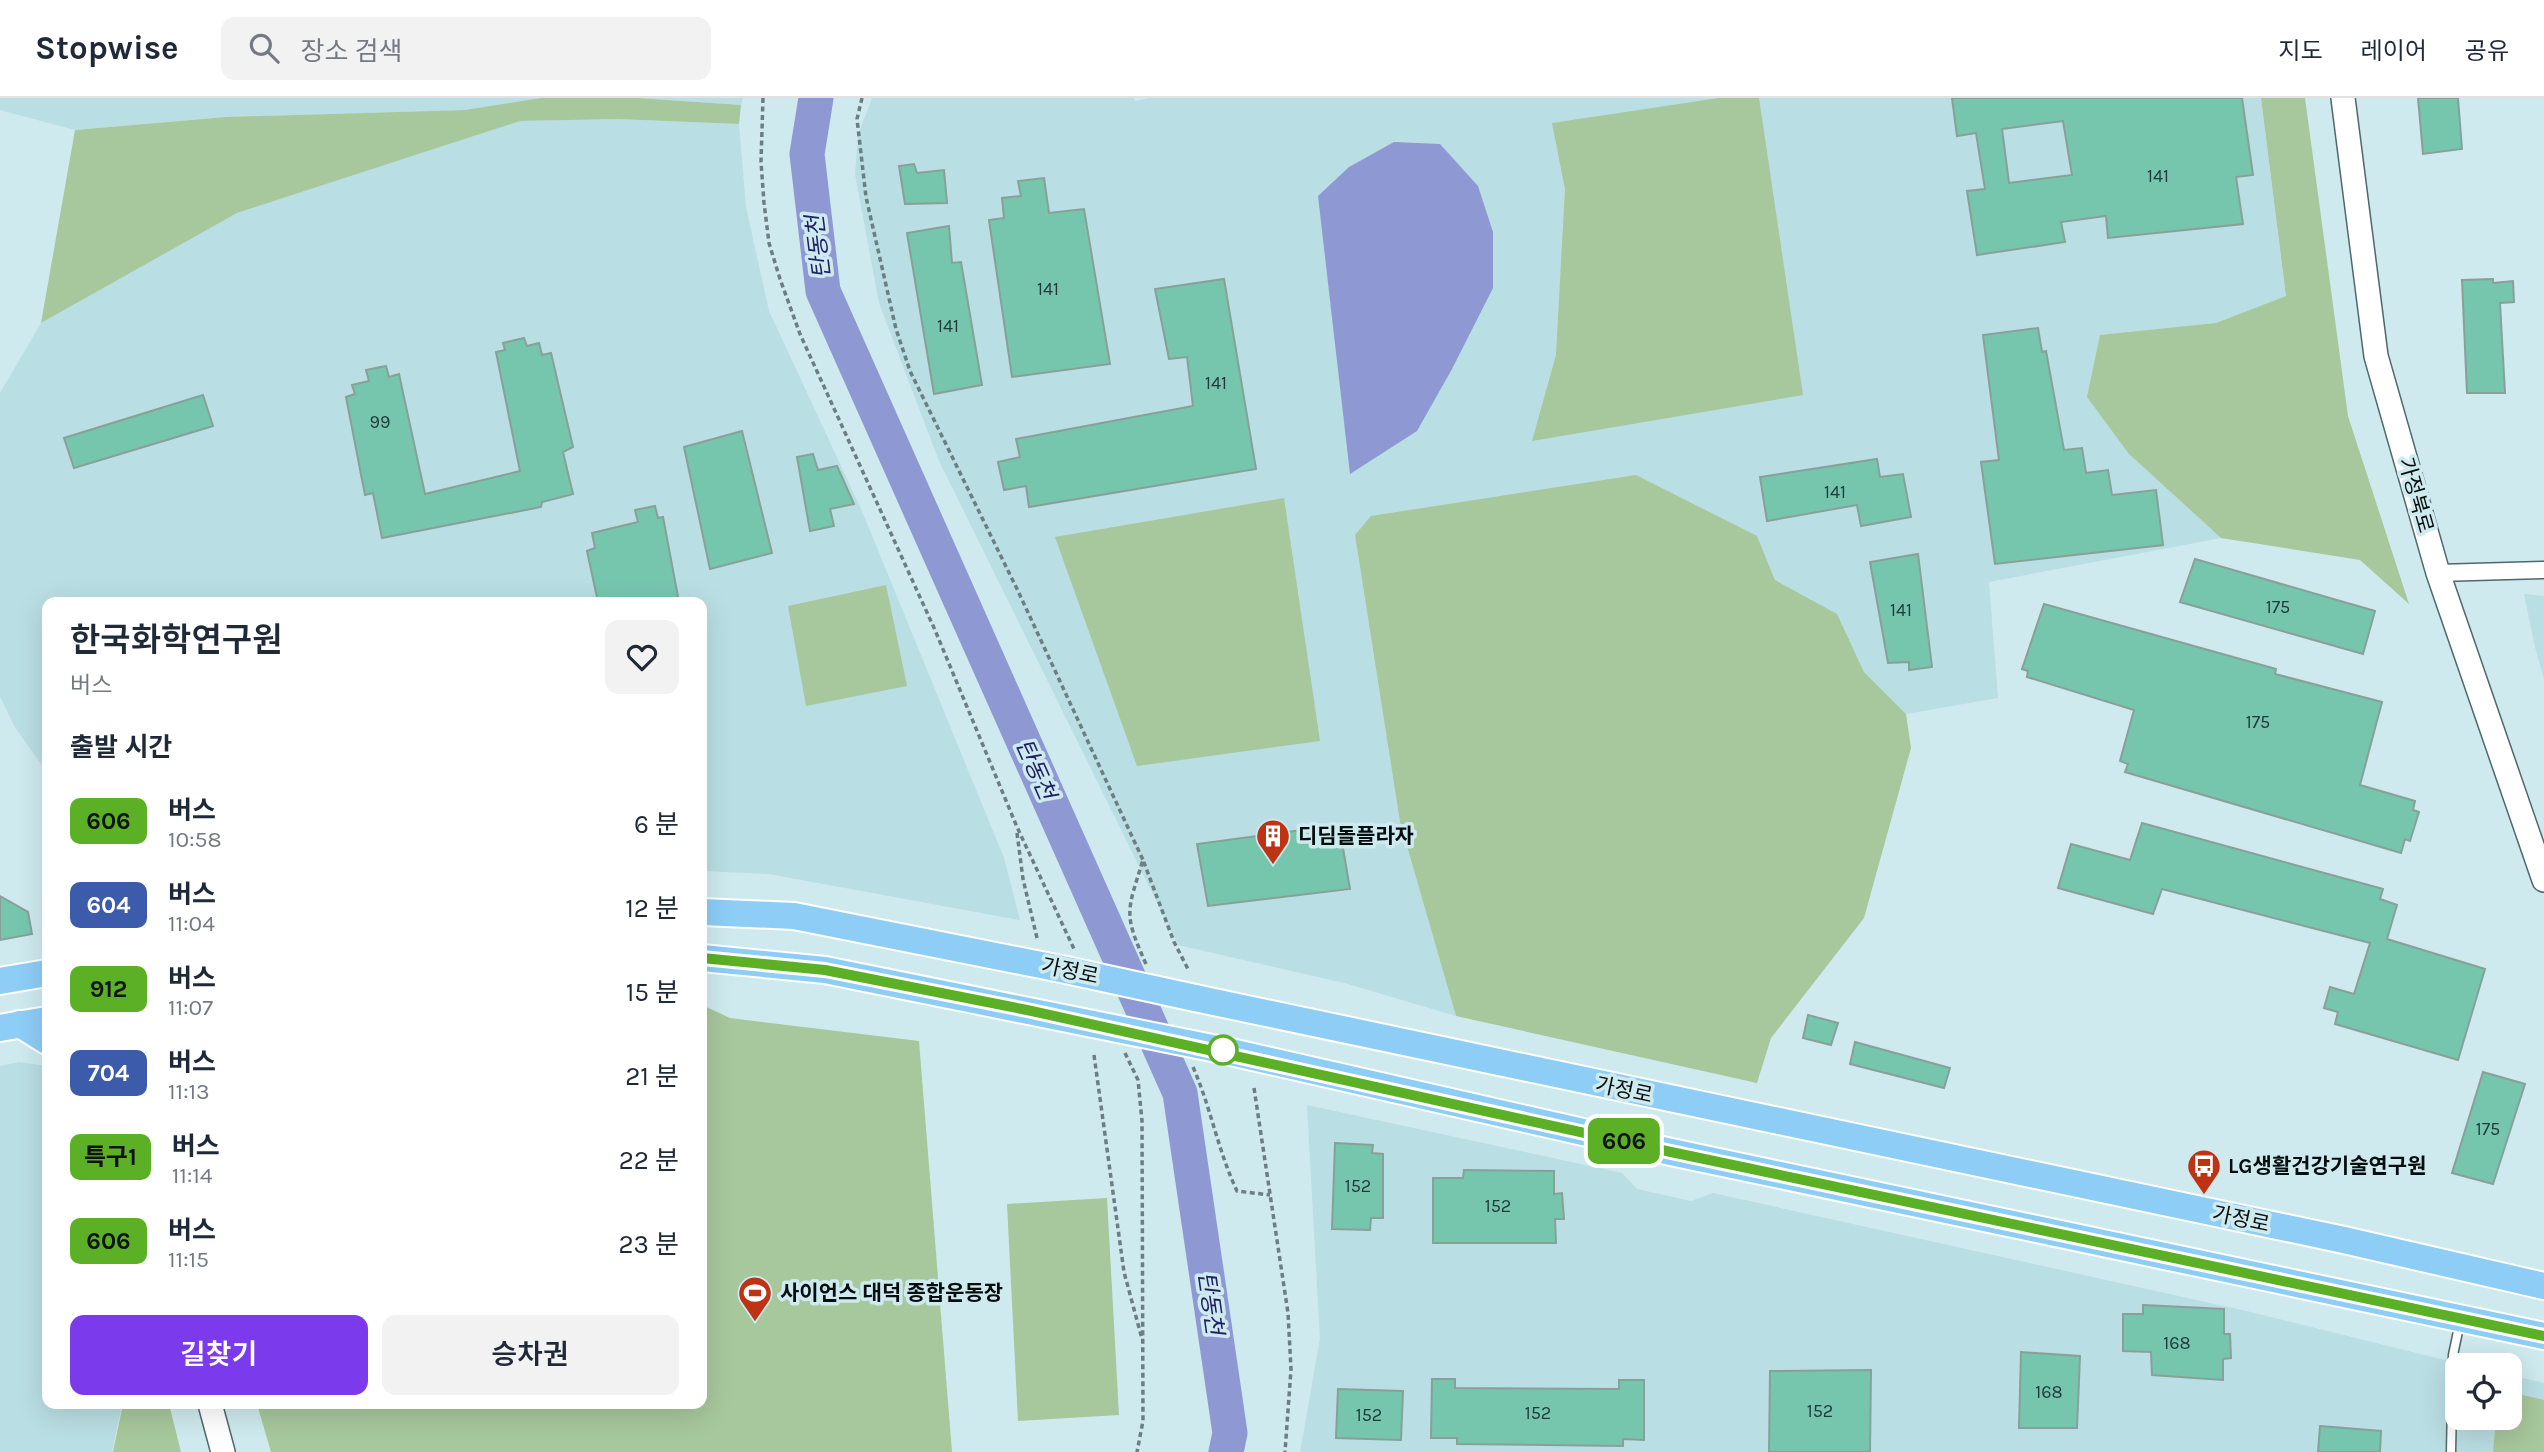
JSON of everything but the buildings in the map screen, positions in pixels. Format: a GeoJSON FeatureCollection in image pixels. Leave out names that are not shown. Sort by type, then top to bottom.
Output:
{"type":"FeatureCollection","features":[{"type":"Feature","properties":{"kind":"main road","name":"가정북로"},"geometry":{"type":"LineString","coordinates":[[2343,98],[2376,356],[2438,573],[2544,880]]}},
{"type":"Feature","properties":{"kind":"main road","name":"가정로"},"geometry":{"type":"LineString","coordinates":[[707,912],[794,916],[1072,963],[1195,998],[2344,1240],[2544,1286]]}},
{"type":"Feature","properties":{"kind":"main road"},"geometry":{"type":"LineString","coordinates":[[707,959],[825,970],[1222,1050],[1671,1152],[2544,1336]]}},
{"type":"Feature","properties":{"kind":"main road"},"geometry":{"type":"LineString","coordinates":[[0,981],[42,973]]}},
{"type":"Feature","properties":{"kind":"main road"},"geometry":{"type":"LineString","coordinates":[[10,1026],[42,1021]]}},
{"type":"Feature","properties":{"kind":"main road"},"geometry":{"type":"LineString","coordinates":[[10,1026],[42,1039]]}},
{"type":"Feature","properties":{"kind":"main road"},"geometry":{"type":"LineString","coordinates":[[211,1409],[223,1452]]}},
{"type":"Feature","properties":{"kind":"street"},"geometry":{"type":"LineString","coordinates":[[2438,573],[2544,570]]}},
{"type":"Feature","properties":{"kind":"lane"},"geometry":{"type":"LineString","coordinates":[[2451,1452],[2453,1355],[2460,1319]]}},
{"type":"Feature","properties":{"kind":"path"},"geometry":{"type":"LineString","coordinates":[[763,98],[761,162],[764,203],[769,243],[780,279],[800,334],[935,630],[1072,963]]}},
{"type":"Feature","properties":{"kind":"path"},"geometry":{"type":"LineString","coordinates":[[862,98],[858,119],[866,197],[896,329],[910,371],[1018,591],[1143,860]]}},
{"type":"Feature","properties":{"kind":"path"},"geometry":{"type":"LineString","coordinates":[[1017,827],[1023,879],[1037,937]]}},
{"type":"Feature","properties":{"kind":"path"},"geometry":{"type":"LineString","coordinates":[[1120,1043],[1138,1080],[1142,1121],[1143,1421],[1136,1452]]}},
{"type":"Feature","properties":{"kind":"path"},"geometry":{"type":"LineString","coordinates":[[1094,1055],[1124,1272],[1144,1346]]}},
{"type":"Feature","properties":{"kind":"path"},"geometry":{"type":"LineString","coordinates":[[1254,1088],[1288,1313],[1291,1369],[1285,1452]]}},
{"type":"Feature","properties":{"kind":"shaded area"},"geometry":{"type":"Polygon","coordinates":[[[0,98],[552,98],[465,110],[226,117],[75,130],[0,110],[0,98]]]}},
{"type":"Feature","properties":{"kind":"shaded area"},"geometry":{"type":"Polygon","coordinates":[[[637,98],[743,98],[741,105],[637,98]]]}},
{"type":"Feature","properties":{"kind":"shaded area"},"geometry":{"type":"Polygon","coordinates":[[[872,98],[1133,98],[1135,101],[1149,98],[2261,98],[2286,296],[2216,323],[2100,336],[2129,454],[2221,538],[1989,582],[1998,698],[1906,714],[1864,672],[1837,615],[1775,580],[1757,536],[1355,535],[1400,822],[1456,1016],[1348,984],[1178,945],[939,461],[879,303],[855,174],[858,135],[872,98]]]}},
{"type":"Feature","properties":{"kind":"shaded area"},"geometry":{"type":"Polygon","coordinates":[[[618,119],[739,124],[746,207],[769,311],[862,511],[1004,858],[1020,920],[769,874],[707,871],[707,597],[42,597],[42,765],[14,726],[0,696],[0,393],[41,323],[237,213],[520,121],[618,119]]]}},
{"type":"Feature","properties":{"kind":"shaded area"},"geometry":{"type":"Polygon","coordinates":[[[2524,594],[2544,596],[2544,679],[2535,647],[2524,594]]]}},
{"type":"Feature","properties":{"kind":"shaded area"},"geometry":{"type":"Polygon","coordinates":[[[19,1062],[42,1065],[42,1409],[121,1409],[112,1452],[0,1452],[0,1066],[19,1062]]]}},
{"type":"Feature","properties":{"kind":"shaded area"},"geometry":{"type":"Polygon","coordinates":[[[1307,1105],[1622,1173],[1637,1189],[1691,1201],[1713,1193],[2251,1312],[2445,1360],[2445,1430],[2522,1430],[2522,1378],[2544,1383],[2544,1452],[1300,1452],[1320,1339],[1307,1105]]]}},
{"type":"Feature","properties":{"kind":"green space"},"geometry":{"type":"Polygon","coordinates":[[[542,98],[637,98],[741,105],[739,124],[618,119],[520,121],[237,213],[41,323],[75,130],[226,117],[465,110],[542,98]]]}},
{"type":"Feature","properties":{"kind":"green space"},"geometry":{"type":"Polygon","coordinates":[[[1719,98],[1759,98],[1803,395],[1532,441],[1556,355],[1565,189],[1552,123],[1719,98]]]}},
{"type":"Feature","properties":{"kind":"green space"},"geometry":{"type":"Polygon","coordinates":[[[2261,98],[2305,98],[2348,416],[2409,604],[2360,560],[2221,538],[2129,454],[2087,397],[2100,335],[2216,323],[2286,296],[2261,98]]]}},
{"type":"Feature","properties":{"kind":"green space"},"geometry":{"type":"Polygon","coordinates":[[[1636,475],[1757,536],[1775,580],[1837,614],[1864,672],[1906,714],[1911,748],[1864,918],[1771,1038],[1757,1083],[1456,1016],[1400,822],[1355,535],[1371,516],[1636,475]]]}},
{"type":"Feature","properties":{"kind":"green space"},"geometry":{"type":"Polygon","coordinates":[[[1284,498],[1320,741],[1137,766],[1055,537],[1284,498]]]}},
{"type":"Feature","properties":{"kind":"green space"},"geometry":{"type":"Polygon","coordinates":[[[886,585],[907,686],[806,706],[788,606],[886,585]]]}},
{"type":"Feature","properties":{"kind":"green space"},"geometry":{"type":"Polygon","coordinates":[[[707,1007],[730,1018],[919,1041],[952,1452],[271,1452],[258,1409],[707,1409],[707,1007]]]}},
{"type":"Feature","properties":{"kind":"green space"},"geometry":{"type":"Polygon","coordinates":[[[1107,1198],[1119,1415],[1018,1421],[1007,1204],[1107,1198]]]}},
{"type":"Feature","properties":{"kind":"green space"},"geometry":{"type":"Polygon","coordinates":[[[2522,1395],[2544,1400],[2544,1452],[2493,1452],[2495,1430],[2522,1430],[2522,1395]]]}},
{"type":"Feature","properties":{"kind":"green space"},"geometry":{"type":"Polygon","coordinates":[[[122,1409],[170,1409],[181,1452],[113,1452],[122,1409]]]}},
{"type":"Feature","properties":{"kind":"water"},"geometry":{"type":"Polygon","coordinates":[[[1394,142],[1440,144],[1478,186],[1493,232],[1493,288],[1417,431],[1350,474],[1318,196],[1349,167],[1394,142]]]}},
{"type":"Feature","properties":{"kind":"waterway","name":"탄동천"},"geometry":{"type":"LineString","coordinates":[[816,98],[807,154],[823,291],[1180,1093],[1230,1433],[1226,1452]]}},
{"type":"Feature","properties":{"kind":"bus line","name":"606"},"geometry":{"type":"LineString","coordinates":[[707,958],[825,970],[1222,1050],[1671,1152],[2544,1336]]}},
{"type":"Feature","properties":{"kind":"place","name":"디딤돌플라자"},"geometry":{"type":"Point","coordinates":[1273,866]}},
{"type":"Feature","properties":{"kind":"place","name":"LG생활건강기술연구원"},"geometry":{"type":"Point","coordinates":[2204,1196]}},
{"type":"Feature","properties":{"kind":"place","name":"사이언스 대덕 종합운동장"},"geometry":{"type":"Point","coordinates":[755,1323]}}]}
